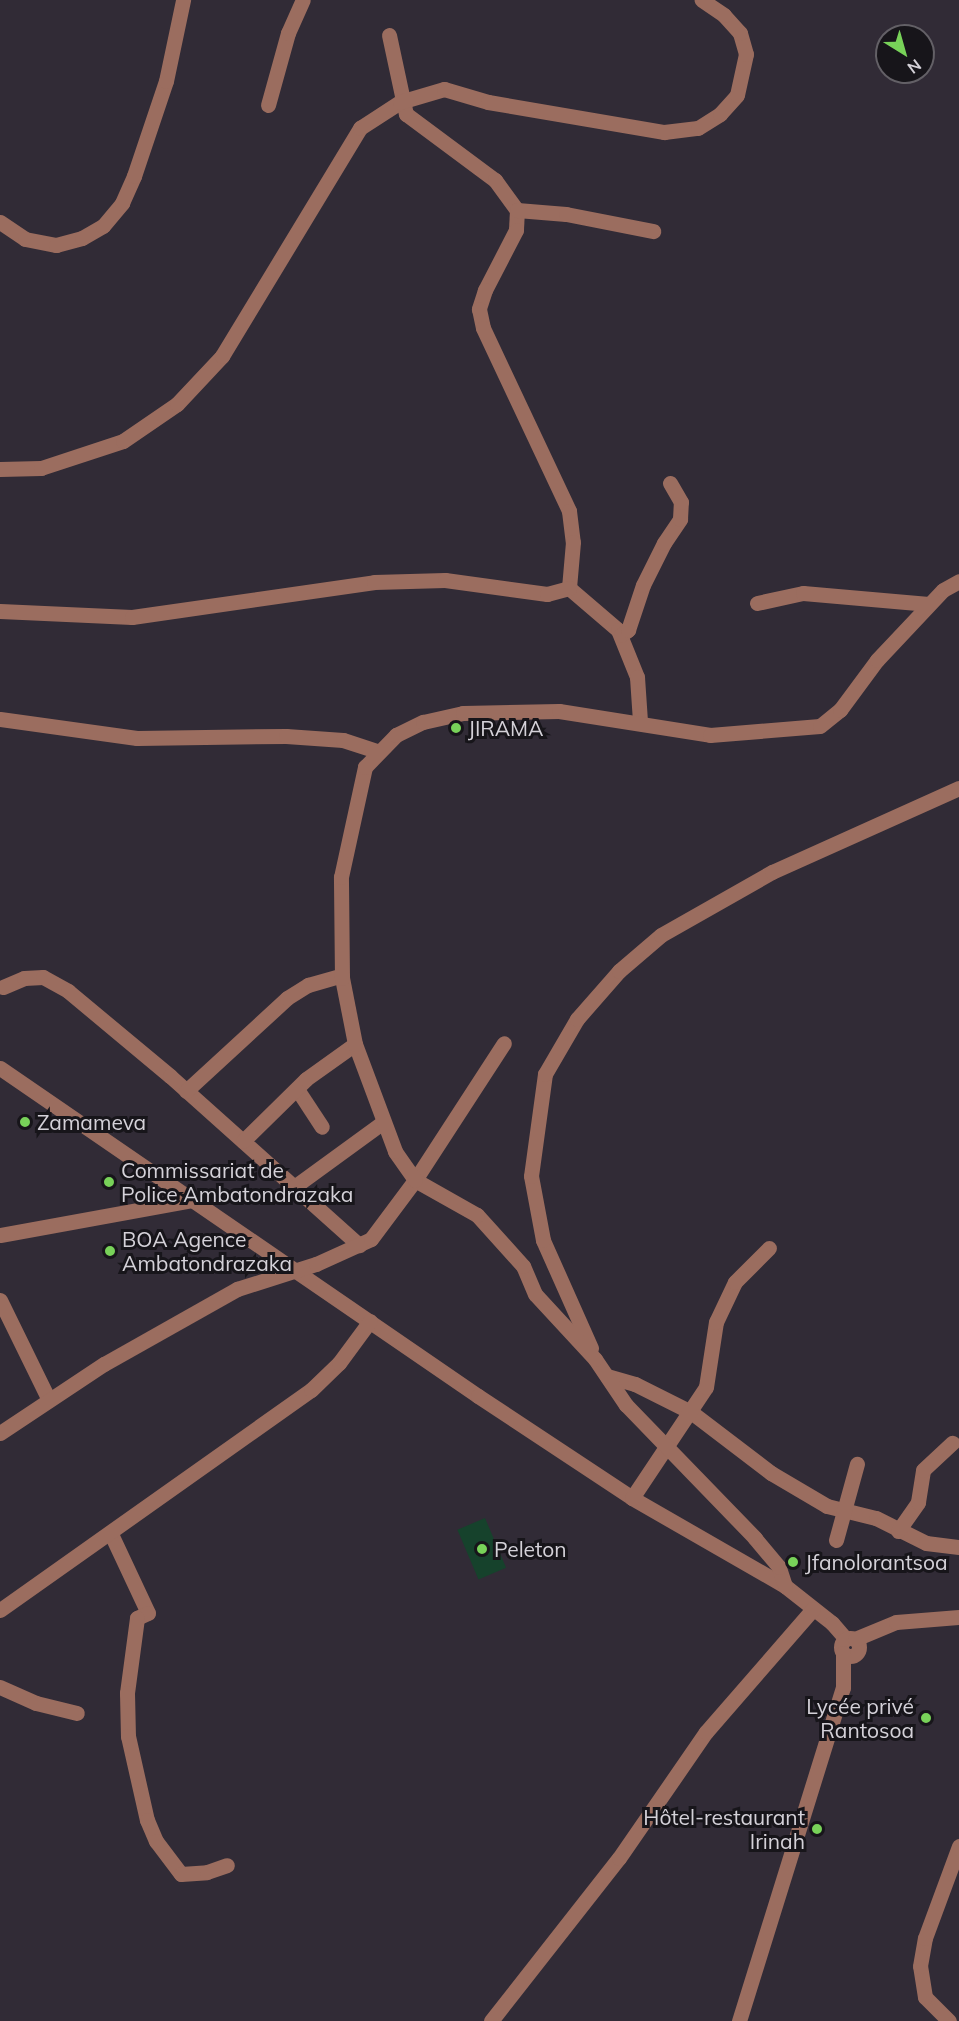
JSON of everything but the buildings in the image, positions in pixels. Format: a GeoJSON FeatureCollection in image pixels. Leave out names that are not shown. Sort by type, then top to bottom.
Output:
{"type":"FeatureCollection","features":[{"type":"Feature","properties":{"kind":"street"},"geometry":{"type":"LineString","coordinates":[[0,222],[25,239],[56,245],[82,238],[103,226],[122,203],[166,81],[183,0]]}},
{"type":"Feature","properties":{"kind":"street"},"geometry":{"type":"LineString","coordinates":[[268,105],[288,33],[303,0]]}},
{"type":"Feature","properties":{"kind":"street"},"geometry":{"type":"LineString","coordinates":[[0,469],[41,468],[123,441],[177,404],[222,356],[360,128],[400,102],[444,89],[488,102],[664,132],[698,128],[720,114],[737,95],[747,54],[740,33],[724,15],[702,0]]}},
{"type":"Feature","properties":{"kind":"street"},"geometry":{"type":"LineString","coordinates":[[389,36],[401,86],[400,102],[406,114],[426,132],[495,180],[518,210],[516,230],[484,290],[479,309],[486,336],[569,511],[573,542],[568,588]]}},
{"type":"Feature","properties":{"kind":"street"},"geometry":{"type":"LineString","coordinates":[[518,210],[566,214],[653,231]]}},
{"type":"Feature","properties":{"kind":"street"},"geometry":{"type":"LineString","coordinates":[[621,635],[628,630],[643,585],[664,543],[680,519],[681,502],[670,483]]}},
{"type":"Feature","properties":{"kind":"street"},"geometry":{"type":"LineString","coordinates":[[0,611],[132,617],[374,582],[445,580],[547,594],[568,588]]}},
{"type":"Feature","properties":{"kind":"street"},"geometry":{"type":"LineString","coordinates":[[785,1586],[779,1567],[626,1405],[595,1359],[535,1294],[524,1266],[477,1215],[415,1180],[395,1150],[382,1122],[355,1044],[342,975],[341,877],[365,766],[376,751],[423,722],[463,713],[559,711],[640,721],[710,735],[820,726],[840,710],[877,660],[929,604],[959,581]]}},
{"type":"Feature","properties":{"kind":"street"},"geometry":{"type":"LineString","coordinates":[[568,588],[621,635],[636,677],[640,721]]}},
{"type":"Feature","properties":{"kind":"street"},"geometry":{"type":"LineString","coordinates":[[757,603],[803,592],[929,604]]}},
{"type":"Feature","properties":{"kind":"street"},"geometry":{"type":"LineString","coordinates":[[0,719],[137,738],[286,736],[343,740],[376,751]]}},
{"type":"Feature","properties":{"kind":"street"},"geometry":{"type":"LineString","coordinates":[[595,1359],[543,1240],[531,1176],[545,1074],[577,1019],[619,971],[661,935],[772,872],[959,788]]}},
{"type":"Feature","properties":{"kind":"street"},"geometry":{"type":"LineString","coordinates":[[186,1090],[287,998],[308,985],[342,975]]}},
{"type":"Feature","properties":{"kind":"street"},"geometry":{"type":"LineString","coordinates":[[1,985],[24,978],[43,976],[68,991],[186,1090],[359,1245]]}},
{"type":"Feature","properties":{"kind":"street"},"geometry":{"type":"LineString","coordinates":[[0,1433],[49,1400],[237,1288],[296,1269],[371,1239],[415,1180],[504,1042]]}},
{"type":"Feature","properties":{"kind":"street"},"geometry":{"type":"LineString","coordinates":[[243,1141],[297,1089],[355,1044]]}},
{"type":"Feature","properties":{"kind":"street"},"geometry":{"type":"LineString","coordinates":[[0,1068],[633,1498],[785,1586],[832,1623],[850,1648]]}},
{"type":"Feature","properties":{"kind":"street"},"geometry":{"type":"LineString","coordinates":[[297,1089],[322,1127]]}},
{"type":"Feature","properties":{"kind":"street"},"geometry":{"type":"LineString","coordinates":[[294,1187],[382,1122]]}},
{"type":"Feature","properties":{"kind":"street"},"geometry":{"type":"LineString","coordinates":[[0,1235],[192,1200]]}},
{"type":"Feature","properties":{"kind":"street"},"geometry":{"type":"LineString","coordinates":[[633,1498],[669,1448],[706,1387],[716,1322],[735,1282],[769,1248]]}},
{"type":"Feature","properties":{"kind":"street"},"geometry":{"type":"LineString","coordinates":[[0,1300],[49,1400]]}},
{"type":"Feature","properties":{"kind":"street"},"geometry":{"type":"LineString","coordinates":[[0,1610],[111,1534],[311,1390],[339,1364],[370,1321]]}},
{"type":"Feature","properties":{"kind":"street"},"geometry":{"type":"LineString","coordinates":[[607,1376],[635,1384],[691,1412],[771,1473],[827,1506],[876,1518],[898,1531],[926,1542],[959,1547]]}},
{"type":"Feature","properties":{"kind":"street"},"geometry":{"type":"LineString","coordinates":[[898,1531],[918,1502],[923,1470],[952,1443]]}},
{"type":"Feature","properties":{"kind":"street"},"geometry":{"type":"LineString","coordinates":[[836,1540],[857,1464]]}},
{"type":"Feature","properties":{"kind":"street"},"geometry":{"type":"LineString","coordinates":[[111,1534],[148,1613],[137,1618],[127,1693],[128,1736],[147,1820],[156,1841],[181,1874],[195,1875],[227,1865]]}},
{"type":"Feature","properties":{"kind":"street"},"geometry":{"type":"LineString","coordinates":[[491,2021],[619,1858],[706,1732],[813,1609]]}},
{"type":"Feature","properties":{"kind":"street"},"geometry":{"type":"LineString","coordinates":[[740,2021],[843,1688],[844,1669],[850,1648],[881,1628],[915,1618],[959,1617]]}},
{"type":"Feature","properties":{"kind":"street"},"geometry":{"type":"LineString","coordinates":[[0,1687],[36,1702],[77,1713]]}},
{"type":"Feature","properties":{"kind":"street"},"geometry":{"type":"LineString","coordinates":[[949,2021],[925,1997],[920,1966],[924,1938],[959,1846]]}},
{"type":"Feature","properties":{"kind":"green space","name":"Peleton"},"geometry":{"type":"Polygon","coordinates":[[[485,1518],[506,1568],[478,1579],[457,1530],[485,1518]]]}},
{"type":"Feature","properties":{"kind":"place","name":"JIRAMA"},"geometry":{"type":"Point","coordinates":[456,728]}},
{"type":"Feature","properties":{"kind":"place","name":"Zamameva"},"geometry":{"type":"Point","coordinates":[25,1122]}},
{"type":"Feature","properties":{"kind":"place","name":"Commissariat de Police Ambatondrazaka"},"geometry":{"type":"Point","coordinates":[109,1182]}},
{"type":"Feature","properties":{"kind":"place","name":"BOA Agence Ambatondrazaka"},"geometry":{"type":"Point","coordinates":[110,1251]}},
{"type":"Feature","properties":{"kind":"place","name":"Peleton"},"geometry":{"type":"Point","coordinates":[482,1549]}},
{"type":"Feature","properties":{"kind":"place","name":"Jfanolorantsoa"},"geometry":{"type":"Point","coordinates":[793,1562]}},
{"type":"Feature","properties":{"kind":"place","name":"Lycée privé Rantosoa"},"geometry":{"type":"Point","coordinates":[926,1718]}},
{"type":"Feature","properties":{"kind":"place","name":"Hôtel-restaurant Irinah"},"geometry":{"type":"Point","coordinates":[817,1829]}}]}
